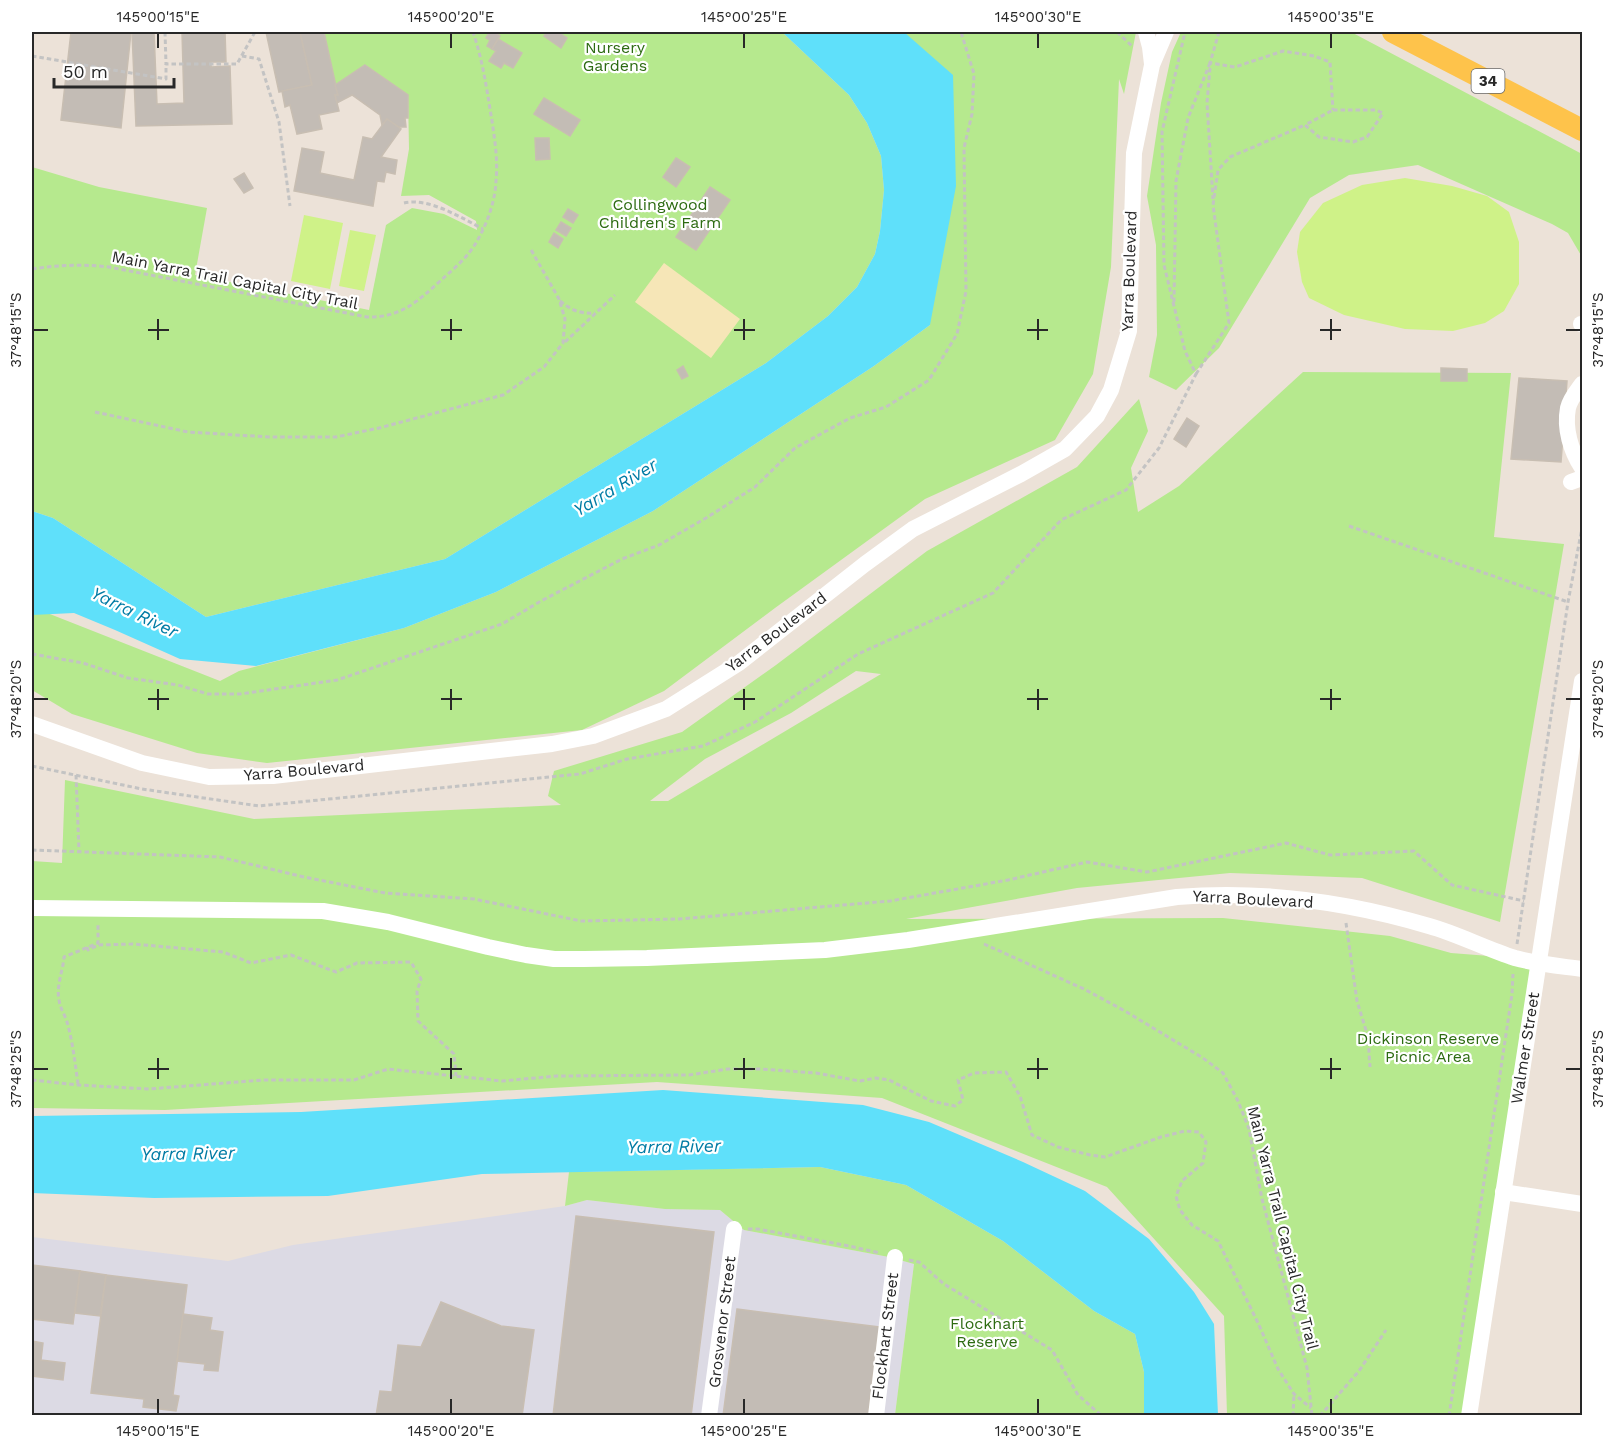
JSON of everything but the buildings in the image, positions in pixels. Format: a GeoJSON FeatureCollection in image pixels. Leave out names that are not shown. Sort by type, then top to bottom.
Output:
{"type":"FeatureCollection","features":[{"type":"Feature","properties":{"kind":"main road","name":"34"},"geometry":{"type":"LineString","coordinates":[[1393,32],[1582,130]]}},
{"type":"Feature","properties":{"kind":"street"},"geometry":{"type":"LineString","coordinates":[[1146,32],[1152,65]]}},
{"type":"Feature","properties":{"kind":"street","name":"Yarra Boulevard"},"geometry":{"type":"LineString","coordinates":[[32,724],[142,763],[209,777],[273,776],[552,744],[593,736],[666,709],[739,663],[913,529],[1022,474],[1065,449],[1097,416],[1111,390],[1129,331],[1134,153],[1152,65],[1166,32]]}},
{"type":"Feature","properties":{"kind":"street"},"geometry":{"type":"LineString","coordinates":[[1582,384],[1568,408],[1567,430],[1572,448],[1582,468]]}},
{"type":"Feature","properties":{"kind":"street","name":"Walmer Street"},"geometry":{"type":"LineString","coordinates":[[1469,1416],[1582,681]]}},
{"type":"Feature","properties":{"kind":"street","name":"Yarra Boulevard"},"geometry":{"type":"LineString","coordinates":[[32,908],[323,911],[388,922],[526,955],[554,959],[584,959],[825,950],[908,940],[1177,897],[1210,894],[1295,898],[1391,915],[1432,926],[1515,958],[1582,969]]}},
{"type":"Feature","properties":{"kind":"street"},"geometry":{"type":"LineString","coordinates":[[1503,1192],[1582,1204]]}},
{"type":"Feature","properties":{"kind":"street","name":"Grosvenor Street"},"geometry":{"type":"LineString","coordinates":[[710,1416],[734,1229]]}},
{"type":"Feature","properties":{"kind":"street","name":"Flockhart Street"},"geometry":{"type":"LineString","coordinates":[[876,1416],[895,1257]]}},
{"type":"Feature","properties":{"kind":"path"},"geometry":{"type":"LineString","coordinates":[[32,56],[166,79],[165,32]]}},
{"type":"Feature","properties":{"kind":"path"},"geometry":{"type":"LineString","coordinates":[[166,64],[237,64],[255,32]]}},
{"type":"Feature","properties":{"kind":"path","name":"Main Yarra Trail Capital City Trail"},"geometry":{"type":"LineString","coordinates":[[32,269],[65,265],[109,267],[367,317],[382,317],[411,305],[465,257],[474,246],[483,229],[494,194],[497,166],[486,81],[473,32]]}},
{"type":"Feature","properties":{"kind":"path"},"geometry":{"type":"LineString","coordinates":[[32,654],[83,663],[128,678],[178,685],[208,694],[240,694],[337,680],[502,624],[622,558],[659,545],[755,487],[795,448],[850,418],[886,407],[929,380],[957,334],[966,291],[964,148],[972,114],[974,74],[961,32]]}},
{"type":"Feature","properties":{"kind":"path"},"geometry":{"type":"LineString","coordinates":[[1185,32],[1162,132],[1164,265],[1185,351],[1196,374]]}},
{"type":"Feature","properties":{"kind":"path"},"geometry":{"type":"LineString","coordinates":[[1174,307],[1176,181],[1188,118],[1210,63],[1219,32]]}},
{"type":"Feature","properties":{"kind":"path"},"geometry":{"type":"LineString","coordinates":[[1210,63],[1235,67],[1283,51],[1314,56],[1330,62],[1333,110]]}},
{"type":"Feature","properties":{"kind":"path"},"geometry":{"type":"LineString","coordinates":[[242,56],[259,60],[276,111],[290,206]]}},
{"type":"Feature","properties":{"kind":"path"},"geometry":{"type":"LineString","coordinates":[[32,766],[142,789],[259,806],[580,774],[627,759],[703,746],[755,722],[858,654],[993,593],[1061,520],[1126,490],[1159,448],[1196,374],[1229,323],[1213,205],[1207,103],[1210,63]]}},
{"type":"Feature","properties":{"kind":"path"},"geometry":{"type":"LineString","coordinates":[[1213,205],[1218,170],[1230,157],[1305,125],[1333,110],[1376,110],[1383,114],[1367,137],[1353,142],[1319,137],[1305,125]]}},
{"type":"Feature","properties":{"kind":"path"},"geometry":{"type":"LineString","coordinates":[[404,203],[421,202],[453,213],[483,229]]}},
{"type":"Feature","properties":{"kind":"path"},"geometry":{"type":"LineString","coordinates":[[530,248],[559,299],[565,319],[563,343]]}},
{"type":"Feature","properties":{"kind":"path"},"geometry":{"type":"LineString","coordinates":[[95,412],[188,432],[269,437],[336,437],[380,428],[503,395],[544,367],[563,343],[615,295]]}},
{"type":"Feature","properties":{"kind":"path"},"geometry":{"type":"LineString","coordinates":[[559,299],[570,309],[585,314],[595,313]]}},
{"type":"Feature","properties":{"kind":"path"},"geometry":{"type":"LineString","coordinates":[[1349,526],[1569,602]]}},
{"type":"Feature","properties":{"kind":"path"},"geometry":{"type":"LineString","coordinates":[[1449,1416],[1512,994],[1515,958],[1582,528]]}},
{"type":"Feature","properties":{"kind":"path"},"geometry":{"type":"LineString","coordinates":[[76,775],[79,852]]}},
{"type":"Feature","properties":{"kind":"path"},"geometry":{"type":"LineString","coordinates":[[32,850],[220,857],[385,893],[474,899],[581,921],[679,919],[890,901],[1008,880],[1087,862],[1147,872],[1286,843],[1330,855],[1414,851],[1452,885],[1524,901]]}},
{"type":"Feature","properties":{"kind":"path"},"geometry":{"type":"LineString","coordinates":[[1344,906],[1357,1001],[1368,1036],[1370,1067]]}},
{"type":"Feature","properties":{"kind":"path"},"geometry":{"type":"LineString","coordinates":[[78,1085],[67,1019],[58,1000],[59,982],[64,957],[98,943],[98,919]]}},
{"type":"Feature","properties":{"kind":"path","name":"Main Yarra Trail Capital City Trail"},"geometry":{"type":"LineString","coordinates":[[982,943],[1084,989],[1125,1011],[1203,1058],[1223,1073],[1238,1101],[1249,1129],[1262,1199],[1307,1368],[1312,1416]]}},
{"type":"Feature","properties":{"kind":"path"},"geometry":{"type":"LineString","coordinates":[[87,947],[88,950],[98,945],[133,944],[223,952],[251,963],[291,955],[336,972],[357,963],[411,962],[421,979],[417,991],[418,1021],[454,1054],[456,1076]]}},
{"type":"Feature","properties":{"kind":"path"},"geometry":{"type":"LineString","coordinates":[[32,1080],[149,1089],[263,1080],[354,1080],[388,1069],[502,1082],[557,1076],[689,1075],[728,1069],[760,1069],[816,1073],[860,1082],[876,1078],[889,1080],[931,1101],[955,1106],[963,1100],[958,1080],[974,1073],[1006,1072],[1020,1096],[1032,1135],[1058,1147],[1106,1157],[1161,1137],[1185,1131],[1199,1132],[1206,1142],[1203,1163],[1182,1181],[1176,1196],[1180,1210],[1192,1225],[1218,1241],[1259,1324],[1278,1369],[1294,1394],[1311,1408]]}},
{"type":"Feature","properties":{"kind":"path"},"geometry":{"type":"LineString","coordinates":[[734,1229],[758,1229],[919,1262],[944,1284],[1052,1350],[1078,1395],[1102,1416]]}},
{"type":"Feature","properties":{"kind":"path"},"geometry":{"type":"LineString","coordinates":[[1320,1416],[1359,1371],[1386,1330]]}},
{"type":"Feature","properties":{"kind":"path"},"geometry":{"type":"LineString","coordinates":[[1293,1416],[1294,1394]]}},
{"type":"Feature","properties":{"kind":"shaded area"},"geometry":{"type":"Polygon","coordinates":[[[587,1200],[665,1209],[720,1210],[744,1230],[889,1257],[914,1264],[895,1415],[32,1416],[32,1237],[228,1261],[293,1245],[565,1206],[587,1200]]]}},
{"type":"Feature","properties":{"kind":"green space","name":"Collingwood Children's Farm"},"geometry":{"type":"Polygon","coordinates":[[[324,32],[782,32],[849,95],[867,123],[881,156],[884,190],[880,231],[875,254],[857,287],[828,316],[766,363],[445,559],[206,617],[53,518],[32,511],[32,167],[99,187],[207,208],[195,275],[369,310],[386,225],[412,208],[444,214],[477,230],[476,221],[429,195],[401,196],[409,149],[408,95],[365,65],[335,85],[324,32]]]}},
{"type":"Feature","properties":{"kind":"green space"},"geometry":{"type":"Polygon","coordinates":[[[904,32],[1136,32],[1124,94],[1119,79],[1111,267],[1093,374],[1055,440],[925,499],[664,691],[582,730],[267,763],[197,753],[72,714],[32,690],[32,607],[220,681],[239,671],[404,628],[496,592],[653,511],[874,366],[930,325],[904,32]]]}},
{"type":"Feature","properties":{"kind":"green space"},"geometry":{"type":"Polygon","coordinates":[[[1181,32],[1351,32],[1582,154],[1582,257],[1568,233],[1552,224],[1418,165],[1349,175],[1310,198],[1219,348],[1176,390],[1149,377],[1157,335],[1156,245],[1147,196],[1161,103],[1172,52],[1181,32]]]}},
{"type":"Feature","properties":{"kind":"green space"},"geometry":{"type":"Polygon","coordinates":[[[1405,178],[1452,186],[1487,196],[1509,212],[1519,242],[1519,284],[1504,311],[1485,323],[1453,331],[1405,329],[1344,315],[1309,298],[1302,282],[1297,252],[1300,232],[1323,203],[1362,185],[1405,178]]]}},
{"type":"Feature","properties":{"kind":"green space"},"geometry":{"type":"Polygon","coordinates":[[[304,215],[343,223],[330,289],[291,281],[304,215]]]}},
{"type":"Feature","properties":{"kind":"green space"},"geometry":{"type":"Polygon","coordinates":[[[350,230],[376,235],[364,291],[339,286],[350,230]]]}},
{"type":"Feature","properties":{"kind":"green space","name":"Dickinson Reserve Picnic Area"},"geometry":{"type":"Polygon","coordinates":[[[1303,372],[1511,373],[1494,537],[1564,544],[1500,922],[1362,878],[1230,873],[1077,888],[906,919],[1223,918],[1390,936],[1451,953],[1539,962],[1469,1415],[1227,1415],[1224,1316],[1107,1187],[882,1098],[657,1082],[165,1110],[32,1108],[32,861],[62,863],[65,780],[254,819],[561,805],[548,796],[554,771],[682,732],[776,665],[927,551],[1077,467],[1139,399],[1148,431],[1131,468],[1138,512],[1179,486],[1303,372]],[[856,671],[791,713],[705,759],[650,801],[668,801],[881,674],[856,671]]]}},
{"type":"Feature","properties":{"kind":"green space","name":"Flockhart Reserve"},"geometry":{"type":"Polygon","coordinates":[[[820,1167],[906,1185],[1003,1241],[1094,1311],[1135,1334],[1144,1372],[1144,1415],[895,1415],[914,1264],[889,1257],[744,1230],[720,1210],[665,1209],[587,1200],[565,1206],[569,1172],[820,1167]]]}},
{"type":"Feature","properties":{"kind":"sand"},"geometry":{"type":"Polygon","coordinates":[[[664,263],[740,319],[711,358],[635,302],[664,263]]]}},
{"type":"Feature","properties":{"kind":"water","name":"Yarra River"},"geometry":{"type":"Polygon","coordinates":[[[782,32],[904,32],[953,75],[956,186],[930,325],[874,366],[653,511],[496,592],[404,628],[256,666],[180,659],[74,613],[32,615],[32,511],[53,518],[206,617],[445,559],[766,363],[828,316],[857,287],[875,254],[884,190],[881,156],[867,123],[849,95],[782,32]]]}},
{"type":"Feature","properties":{"kind":"water","name":"Yarra River"},"geometry":{"type":"Polygon","coordinates":[[[663,1090],[863,1105],[929,1122],[1085,1191],[1149,1239],[1194,1292],[1214,1324],[1218,1415],[1144,1415],[1144,1372],[1135,1334],[1094,1311],[1003,1241],[906,1185],[820,1167],[482,1174],[328,1196],[154,1198],[32,1193],[32,1116],[301,1112],[663,1090]]]}},
{"type":"Feature","properties":{"kind":"park label","name":"Nursery Gardens"},"geometry":{"type":"Point","coordinates":[615,56]}}]}
